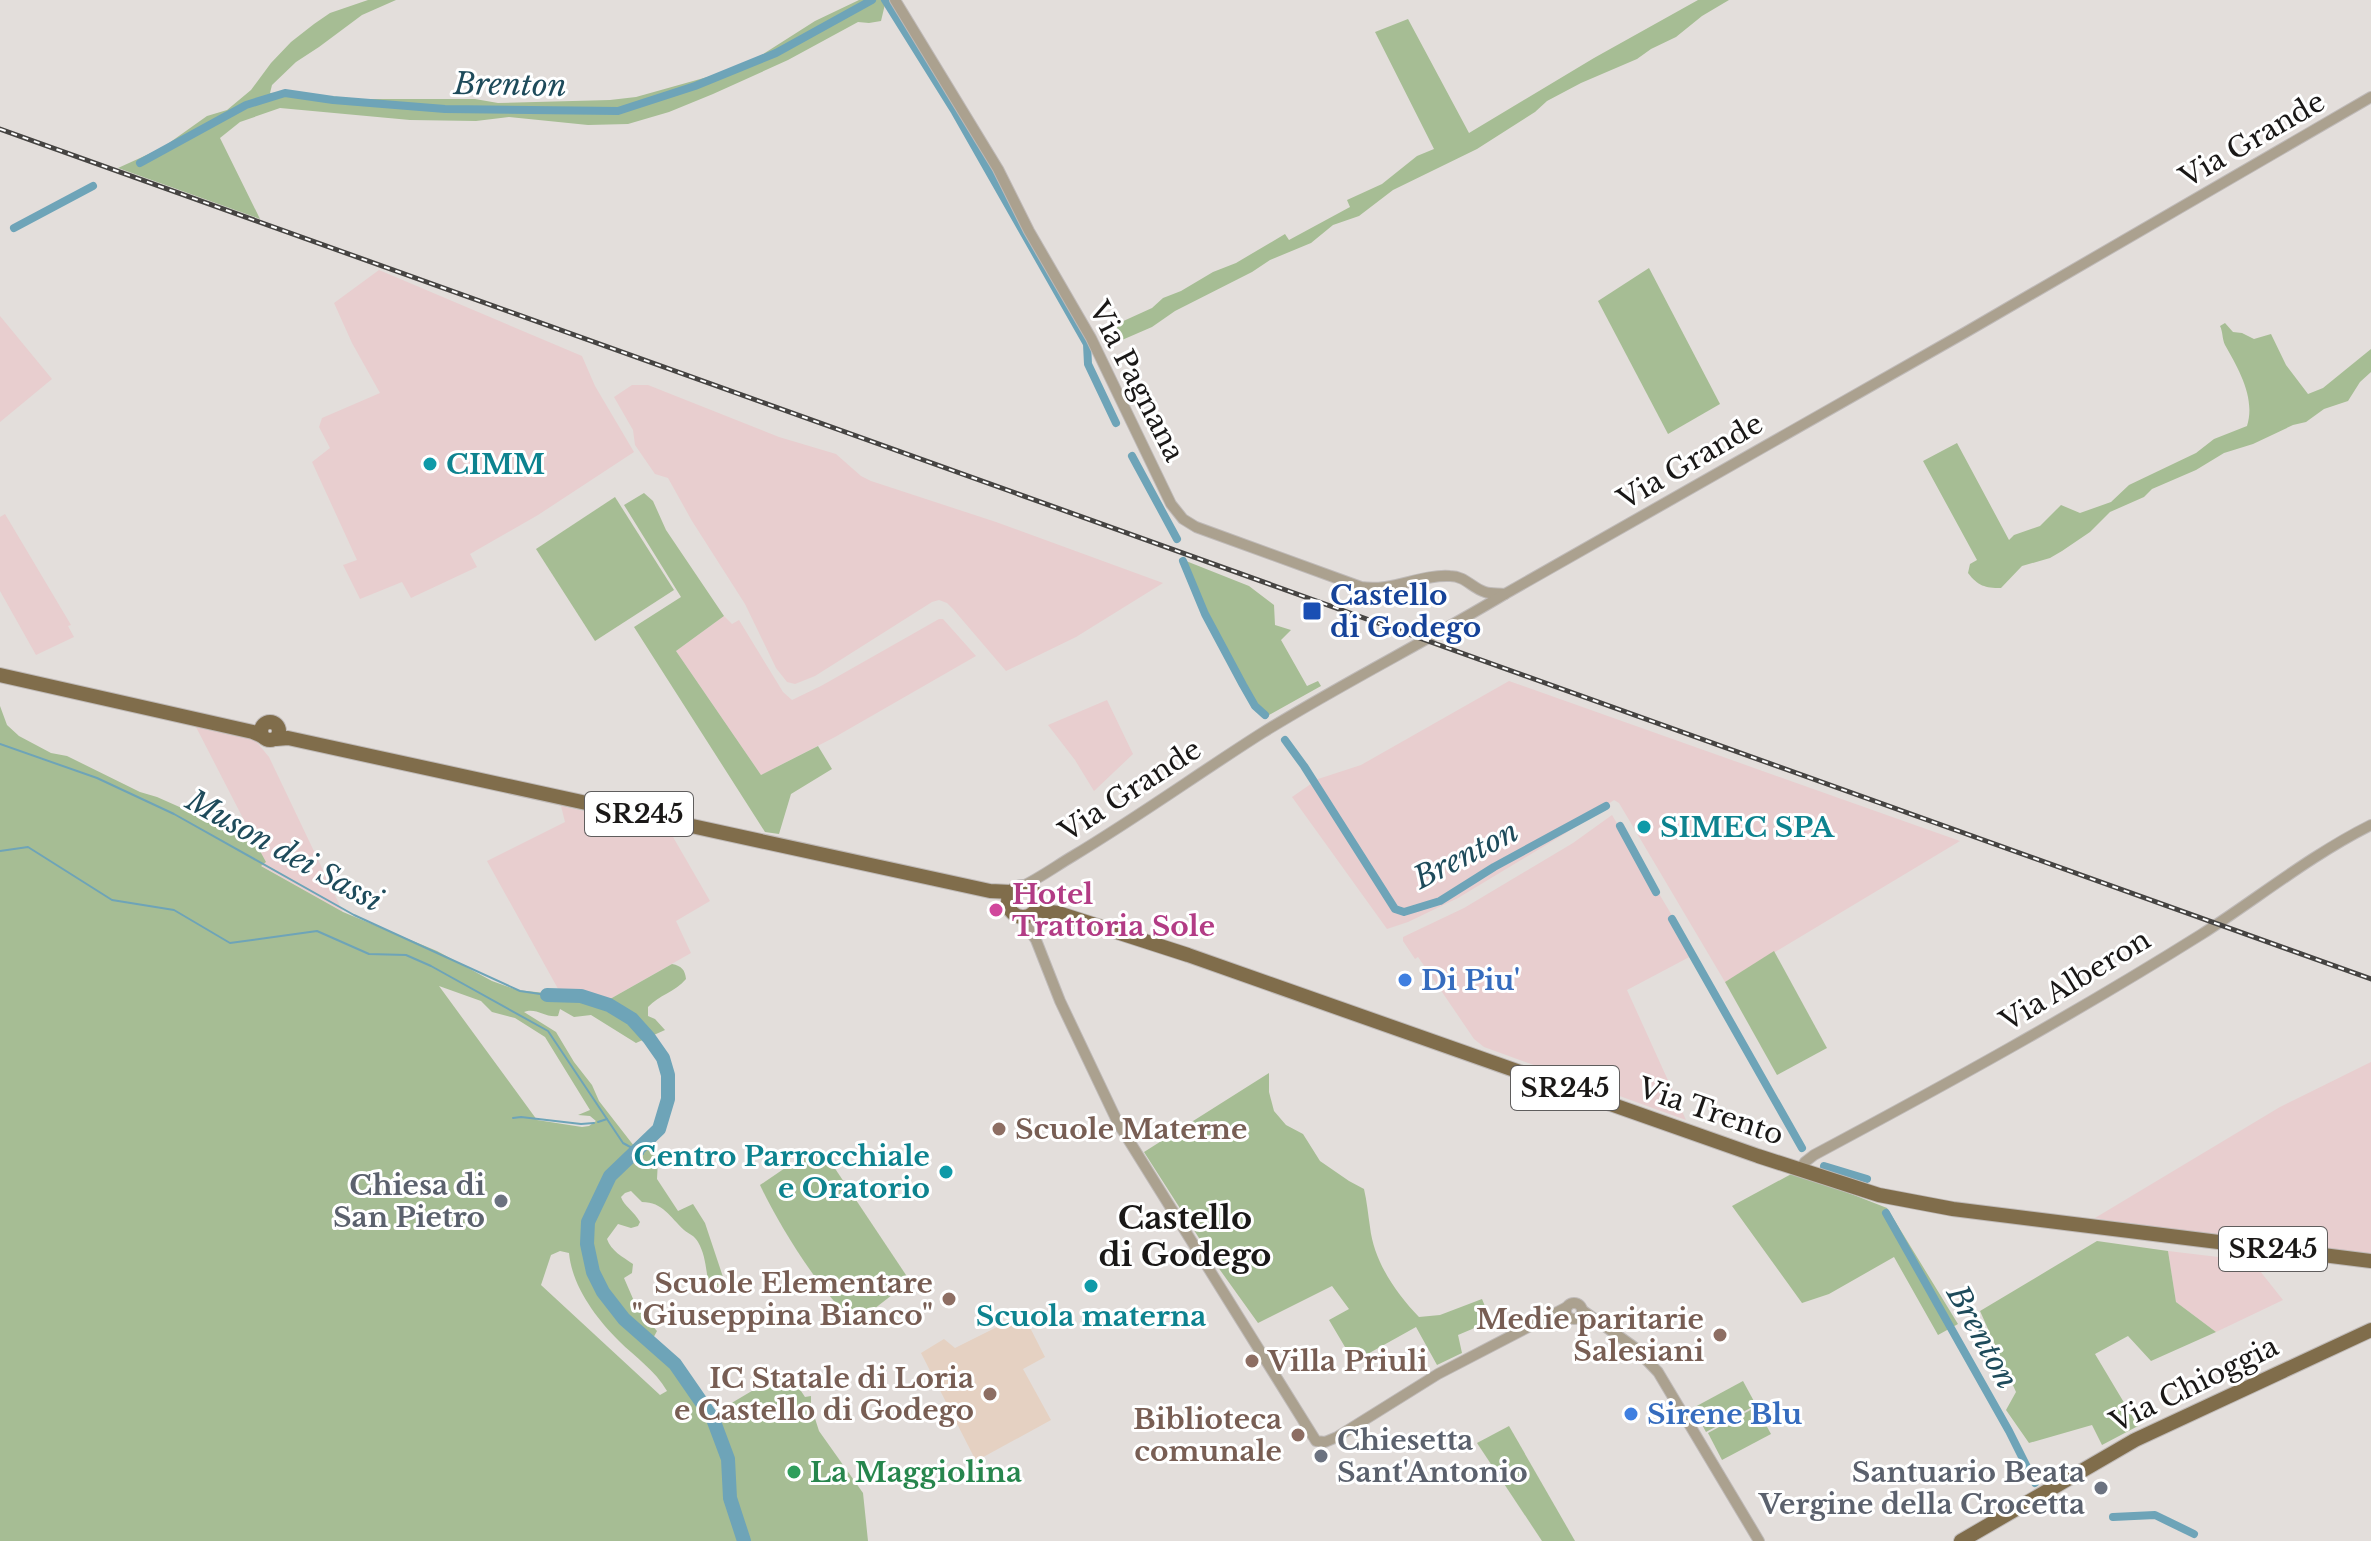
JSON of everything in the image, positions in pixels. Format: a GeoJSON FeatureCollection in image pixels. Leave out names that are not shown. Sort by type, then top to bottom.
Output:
{"type":"FeatureCollection","features":[{"type":"Feature","properties":{"kind":"main road","name":"SR245"},"geometry":{"type":"LineString","coordinates":[[0,675],[990,891],[1013,894],[1028,887],[1033,903]]}},
{"type":"Feature","properties":{"kind":"main road"},"geometry":{"type":"LineString","coordinates":[[1013,894],[1011,911],[1033,903]]}},
{"type":"Feature","properties":{"kind":"main road","name":"Via Trento"},"geometry":{"type":"LineString","coordinates":[[1033,903],[1838,1183],[1918,1204],[2371,1261]]}},
{"type":"Feature","properties":{"kind":"main road","name":"Via Chioggia"},"geometry":{"type":"LineString","coordinates":[[1961,1541],[2135,1440],[2371,1330]]}},
{"type":"Feature","properties":{"kind":"street","name":"Via Pagnana"},"geometry":{"type":"LineString","coordinates":[[895,0],[998,169],[1029,231],[1091,338],[1171,504],[1183,519],[1208,532],[1353,585],[1390,588],[1453,575],[1480,599]]}},
{"type":"Feature","properties":{"kind":"street","name":"Via Grande"},"geometry":{"type":"LineString","coordinates":[[1033,903],[1108,836],[1266,731],[1480,599],[1505,594],[2371,97]]}},
{"type":"Feature","properties":{"kind":"street","name":"Via Alberon"},"geometry":{"type":"LineString","coordinates":[[1800,1169],[1814,1155],[2008,1048],[2200,935],[2309,861],[2371,825]]}},
{"type":"Feature","properties":{"kind":"street"},"geometry":{"type":"LineString","coordinates":[[1033,903],[1032,933],[1060,1001],[1118,1123],[1316,1441],[1325,1442],[1337,1437],[1438,1374],[1546,1316],[1574,1313],[1599,1324],[1634,1347],[1658,1372],[1759,1541]]}},
{"type":"Feature","properties":{"kind":"shaded area"},"geometry":{"type":"Polygon","coordinates":[[[379,270],[582,356],[595,386],[634,452],[538,515],[470,554],[477,567],[411,598],[402,582],[360,599],[343,565],[357,560],[312,462],[330,448],[319,427],[322,418],[380,393],[334,303],[379,270]]]}},
{"type":"Feature","properties":{"kind":"shaded area"},"geometry":{"type":"Polygon","coordinates":[[[0,316],[52,379],[0,422],[0,316]]]}},
{"type":"Feature","properties":{"kind":"shaded area"},"geometry":{"type":"Polygon","coordinates":[[[632,385],[648,385],[779,437],[836,454],[871,481],[996,522],[1163,583],[1076,637],[1006,671],[953,609],[939,600],[815,676],[795,684],[787,682],[776,668],[745,604],[668,478],[655,474],[635,445],[633,430],[614,397],[632,385]]]}},
{"type":"Feature","properties":{"kind":"shaded area"},"geometry":{"type":"Polygon","coordinates":[[[5,514],[71,625],[68,626],[74,637],[36,655],[0,591],[0,517],[5,514]]]}},
{"type":"Feature","properties":{"kind":"shaded area"},"geometry":{"type":"Polygon","coordinates":[[[724,616],[732,624],[739,620],[783,692],[792,700],[939,619],[943,619],[976,656],[835,737],[761,775],[676,651],[724,616]]]}},
{"type":"Feature","properties":{"kind":"shaded area"},"geometry":{"type":"Polygon","coordinates":[[[1509,681],[1960,841],[1725,982],[1619,803],[1614,800],[1566,833],[1458,898],[1387,929],[1292,797],[1318,779],[1361,765],[1509,681]]]}},
{"type":"Feature","properties":{"kind":"shaded area"},"geometry":{"type":"Polygon","coordinates":[[[1107,700],[1133,754],[1094,791],[1048,725],[1107,700]]]}},
{"type":"Feature","properties":{"kind":"shaded area"},"geometry":{"type":"Polygon","coordinates":[[[196,727],[255,740],[269,757],[343,912],[260,865],[265,861],[196,727]]]}},
{"type":"Feature","properties":{"kind":"shaded area"},"geometry":{"type":"Polygon","coordinates":[[[561,806],[669,830],[710,901],[676,921],[691,953],[603,1003],[592,998],[562,996],[487,861],[565,822],[561,806]]]}},
{"type":"Feature","properties":{"kind":"shaded area"},"geometry":{"type":"Polygon","coordinates":[[[1612,815],[1695,954],[1627,990],[1686,1120],[1484,1047],[1474,1039],[1418,957],[1415,959],[1403,941],[1403,937],[1464,908],[1573,843],[1612,815]]]}},
{"type":"Feature","properties":{"kind":"shaded area"},"geometry":{"type":"Polygon","coordinates":[[[2371,1062],[2371,1256],[2271,1247],[2095,1218],[2280,1107],[2371,1062]]]}},
{"type":"Feature","properties":{"kind":"shaded area"},"geometry":{"type":"Polygon","coordinates":[[[2168,1251],[2252,1261],[2283,1300],[2216,1332],[2176,1302],[2168,1251]]]}},
{"type":"Feature","properties":{"kind":"shaded area","name":"IC Statale di Loria e Castello di Godego"},"geometry":{"type":"Polygon","coordinates":[[[1023,1314],[1045,1357],[1023,1369],[1051,1420],[976,1461],[921,1353],[944,1339],[955,1348],[1023,1314]]]}},
{"type":"Feature","properties":{"kind":"green space"},"geometry":{"type":"Polygon","coordinates":[[[368,0],[396,0],[362,15],[296,62],[272,85],[270,93],[359,99],[475,99],[498,103],[636,97],[743,67],[815,21],[859,0],[886,0],[881,21],[858,22],[788,60],[713,94],[628,124],[588,125],[509,117],[476,121],[410,120],[280,108],[240,122],[220,138],[260,219],[118,168],[162,148],[207,116],[227,110],[251,90],[291,42],[314,24],[330,13],[368,0]]]}},
{"type":"Feature","properties":{"kind":"green space"},"geometry":{"type":"Polygon","coordinates":[[[1698,0],[1729,0],[1676,37],[1547,101],[1477,149],[1393,190],[1359,216],[1333,225],[1311,243],[1270,260],[1175,311],[1152,327],[1122,340],[1109,351],[1102,335],[1116,329],[1119,323],[1152,308],[1163,298],[1213,272],[1236,263],[1285,234],[1289,240],[1350,207],[1347,200],[1382,184],[1417,156],[1434,149],[1375,32],[1408,19],[1469,133],[1698,0]]]}},
{"type":"Feature","properties":{"kind":"green space"},"geometry":{"type":"Polygon","coordinates":[[[1649,268],[1720,404],[1668,434],[1598,301],[1649,268]]]}},
{"type":"Feature","properties":{"kind":"green space"},"geometry":{"type":"Polygon","coordinates":[[[2225,323],[2233,332],[2254,339],[2271,334],[2286,365],[2308,394],[2323,388],[2371,349],[2371,372],[2360,382],[2348,401],[2324,409],[2306,422],[2224,453],[2196,470],[2152,489],[2144,497],[2110,512],[2090,532],[2062,551],[2022,566],[2001,588],[1986,587],[1975,581],[1968,573],[1970,564],[1977,560],[1923,461],[1957,443],[2009,540],[2014,535],[2040,526],[2061,505],[2080,513],[2111,502],[2129,485],[2196,453],[2214,439],[2247,426],[2247,394],[2224,343],[2220,326],[2225,323]]]}},
{"type":"Feature","properties":{"kind":"green space"},"geometry":{"type":"Polygon","coordinates":[[[644,493],[653,501],[666,530],[724,616],[676,651],[761,775],[818,746],[832,769],[791,794],[779,834],[765,832],[634,627],[681,597],[624,505],[644,493]]]}},
{"type":"Feature","properties":{"kind":"green space"},"geometry":{"type":"Polygon","coordinates":[[[615,497],[674,590],[595,641],[536,549],[615,497]]]}},
{"type":"Feature","properties":{"kind":"green space"},"geometry":{"type":"Polygon","coordinates":[[[1186,561],[1249,586],[1274,605],[1275,625],[1291,630],[1281,640],[1307,686],[1318,681],[1321,686],[1269,715],[1255,705],[1186,561]]]}},
{"type":"Feature","properties":{"kind":"green space"},"geometry":{"type":"Polygon","coordinates":[[[0,706],[7,725],[19,736],[140,792],[227,826],[254,840],[266,862],[261,866],[343,912],[437,951],[492,981],[517,990],[592,998],[603,1003],[672,964],[682,969],[686,979],[648,1007],[648,1016],[665,1030],[636,1043],[591,1015],[574,1017],[560,1009],[558,1016],[524,1012],[556,1032],[592,1085],[599,1101],[634,1146],[649,1148],[658,1160],[657,1179],[678,1211],[693,1204],[705,1223],[726,1286],[699,1293],[708,1281],[704,1256],[697,1240],[661,1207],[642,1202],[631,1191],[621,1197],[640,1222],[631,1228],[618,1224],[607,1239],[614,1250],[633,1264],[632,1273],[624,1278],[637,1308],[657,1331],[650,1344],[680,1376],[708,1417],[787,1370],[805,1397],[811,1396],[819,1431],[863,1493],[868,1541],[0,1541],[0,706]],[[439,986],[537,1120],[582,1127],[596,1121],[590,1116],[578,1115],[590,1110],[545,1037],[515,1018],[492,1012],[481,1001],[439,986]],[[560,1251],[551,1255],[541,1285],[660,1395],[667,1391],[594,1312],[580,1289],[569,1253],[560,1251]]]}},
{"type":"Feature","properties":{"kind":"green space"},"geometry":{"type":"Polygon","coordinates":[[[1774,951],[1827,1048],[1777,1075],[1725,982],[1774,951]]]}},
{"type":"Feature","properties":{"kind":"green space"},"geometry":{"type":"Polygon","coordinates":[[[1269,1073],[1269,1092],[1274,1111],[1286,1125],[1303,1134],[1320,1161],[1364,1189],[1372,1240],[1381,1265],[1402,1298],[1419,1317],[1440,1315],[1482,1299],[1491,1321],[1458,1335],[1462,1353],[1437,1365],[1416,1327],[1364,1356],[1356,1348],[1345,1347],[1329,1320],[1349,1309],[1332,1286],[1258,1323],[1215,1263],[1144,1152],[1269,1073]]]}},
{"type":"Feature","properties":{"kind":"green space"},"geometry":{"type":"Polygon","coordinates":[[[822,1149],[910,1281],[856,1323],[830,1296],[803,1259],[760,1185],[822,1149]]]}},
{"type":"Feature","properties":{"kind":"green space"},"geometry":{"type":"Polygon","coordinates":[[[1795,1172],[1887,1208],[1958,1324],[1938,1335],[1894,1257],[1829,1294],[1802,1303],[1732,1206],[1795,1172]]]}},
{"type":"Feature","properties":{"kind":"green space"},"geometry":{"type":"Polygon","coordinates":[[[2097,1241],[2168,1251],[2176,1302],[2216,1332],[2151,1361],[2128,1336],[2095,1354],[2138,1426],[2102,1445],[2092,1425],[2029,1443],[2006,1410],[2016,1392],[1980,1311],[2097,1241]]]}},
{"type":"Feature","properties":{"kind":"green space"},"geometry":{"type":"Polygon","coordinates":[[[1743,1381],[1756,1405],[1706,1432],[1693,1408],[1743,1381]]]}},
{"type":"Feature","properties":{"kind":"green space"},"geometry":{"type":"Polygon","coordinates":[[[1756,1407],[1771,1434],[1722,1460],[1708,1433],[1756,1407]]]}},
{"type":"Feature","properties":{"kind":"green space"},"geometry":{"type":"Polygon","coordinates":[[[1509,1426],[1575,1541],[1542,1541],[1477,1443],[1509,1426]]]}},
{"type":"Feature","properties":{"kind":"waterway","name":"Brenton"},"geometry":{"type":"LineString","coordinates":[[140,163],[246,105],[285,93],[445,109],[618,111],[695,86],[776,53],[872,0]]}},
{"type":"Feature","properties":{"kind":"waterway","name":"Brenton"},"geometry":{"type":"LineString","coordinates":[[885,0],[955,112],[1087,344],[1088,364],[1116,423]]}},
{"type":"Feature","properties":{"kind":"waterway","name":"Brenton"},"geometry":{"type":"LineString","coordinates":[[14,228],[93,186]]}},
{"type":"Feature","properties":{"kind":"waterway","name":"Brenton"},"geometry":{"type":"LineString","coordinates":[[1132,456],[1177,539]]}},
{"type":"Feature","properties":{"kind":"waterway","name":"Brenton"},"geometry":{"type":"LineString","coordinates":[[1183,561],[1205,614],[1255,706],[1265,715]]}},
{"type":"Feature","properties":{"kind":"waterway","name":"Brenton"},"geometry":{"type":"LineString","coordinates":[[1285,740],[1395,909],[1404,912],[1440,901],[1494,867],[1606,806]]}},
{"type":"Feature","properties":{"kind":"waterway","name":"Muson dei Sassi"},"geometry":{"type":"LineString","coordinates":[[0,744],[97,778],[174,814],[354,915],[520,991],[547,995]]}},
{"type":"Feature","properties":{"kind":"waterway","name":"Brenton"},"geometry":{"type":"LineString","coordinates":[[1620,826],[1656,892]]}},
{"type":"Feature","properties":{"kind":"waterway"},"geometry":{"type":"LineString","coordinates":[[0,851],[28,847],[112,900],[174,910],[230,943],[317,931],[369,954],[406,955],[431,966],[548,1031],[623,1143],[643,1154]]}},
{"type":"Feature","properties":{"kind":"waterway","name":"Brenton"},"geometry":{"type":"LineString","coordinates":[[1672,919],[1802,1148]]}},
{"type":"Feature","properties":{"kind":"waterway"},"geometry":{"type":"LineString","coordinates":[[547,995],[581,996],[609,1005],[632,1019],[663,1058],[668,1075],[668,1099],[659,1129],[610,1176],[588,1222],[587,1244],[593,1272],[603,1292],[624,1319],[675,1364],[713,1419],[728,1459],[730,1498],[744,1541]]}},
{"type":"Feature","properties":{"kind":"waterway"},"geometry":{"type":"LineString","coordinates":[[513,1118],[594,1123]]}},
{"type":"Feature","properties":{"kind":"waterway"},"geometry":{"type":"LineString","coordinates":[[598,1122],[607,1119]]}},
{"type":"Feature","properties":{"kind":"waterway","name":"Brenton"},"geometry":{"type":"LineString","coordinates":[[1824,1166],[1867,1179]]}},
{"type":"Feature","properties":{"kind":"waterway","name":"Brenton"},"geometry":{"type":"LineString","coordinates":[[1886,1213],[2035,1483]]}},
{"type":"Feature","properties":{"kind":"waterway","name":"Brenton"},"geometry":{"type":"LineString","coordinates":[[2113,1517],[2155,1515],[2194,1534]]}},
{"type":"Feature","properties":{"kind":"railway"},"geometry":{"type":"LineString","coordinates":[[0,129],[2371,979]]}},
{"type":"Feature","properties":{"kind":"place","name":"CIMM"},"geometry":{"type":"Point","coordinates":[430,464]}},
{"type":"Feature","properties":{"kind":"place","name":"Castello di Godego"},"geometry":{"type":"Point","coordinates":[1312,611]}},
{"type":"Feature","properties":{"kind":"place","name":"SIMEC SPA"},"geometry":{"type":"Point","coordinates":[1644,827]}},
{"type":"Feature","properties":{"kind":"place","name":"Hotel Trattoria Sole"},"geometry":{"type":"Point","coordinates":[996,910]}},
{"type":"Feature","properties":{"kind":"place","name":"Di Piu'"},"geometry":{"type":"Point","coordinates":[1405,980]}},
{"type":"Feature","properties":{"kind":"place","name":"Scuole Materne"},"geometry":{"type":"Point","coordinates":[999,1129]}},
{"type":"Feature","properties":{"kind":"place","name":"Centro Parrocchiale e Oratorio"},"geometry":{"type":"Point","coordinates":[946,1172]}},
{"type":"Feature","properties":{"kind":"place","name":"Chiesa di San Pietro"},"geometry":{"type":"Point","coordinates":[501,1201]}},
{"type":"Feature","properties":{"kind":"place","name":"Scuola materna"},"geometry":{"type":"Point","coordinates":[1091,1286]}},
{"type":"Feature","properties":{"kind":"place","name":"Scuole Elementare \"Giuseppina Bianco\""},"geometry":{"type":"Point","coordinates":[949,1299]}},
{"type":"Feature","properties":{"kind":"place","name":"Medie paritarie Salesiani"},"geometry":{"type":"Point","coordinates":[1720,1335]}},
{"type":"Feature","properties":{"kind":"place","name":"Villa Priuli"},"geometry":{"type":"Point","coordinates":[1252,1361]}},
{"type":"Feature","properties":{"kind":"place","name":"IC Statale di Loria e Castello di Godego"},"geometry":{"type":"Point","coordinates":[990,1394]}},
{"type":"Feature","properties":{"kind":"place","name":"Sirene Blu"},"geometry":{"type":"Point","coordinates":[1631,1414]}},
{"type":"Feature","properties":{"kind":"place","name":"Biblioteca comunale"},"geometry":{"type":"Point","coordinates":[1298,1435]}},
{"type":"Feature","properties":{"kind":"place","name":"Chiesetta Sant'Antonio"},"geometry":{"type":"Point","coordinates":[1321,1456]}},
{"type":"Feature","properties":{"kind":"place","name":"La Maggiolina"},"geometry":{"type":"Point","coordinates":[794,1472]}},
{"type":"Feature","properties":{"kind":"place","name":"Santuario Beata Vergine della Crocetta"},"geometry":{"type":"Point","coordinates":[2101,1488]}},
{"type":"Feature","properties":{"kind":"district","name":"Castello di Godego"},"geometry":{"type":"Point","coordinates":[1185,1236]}}]}
